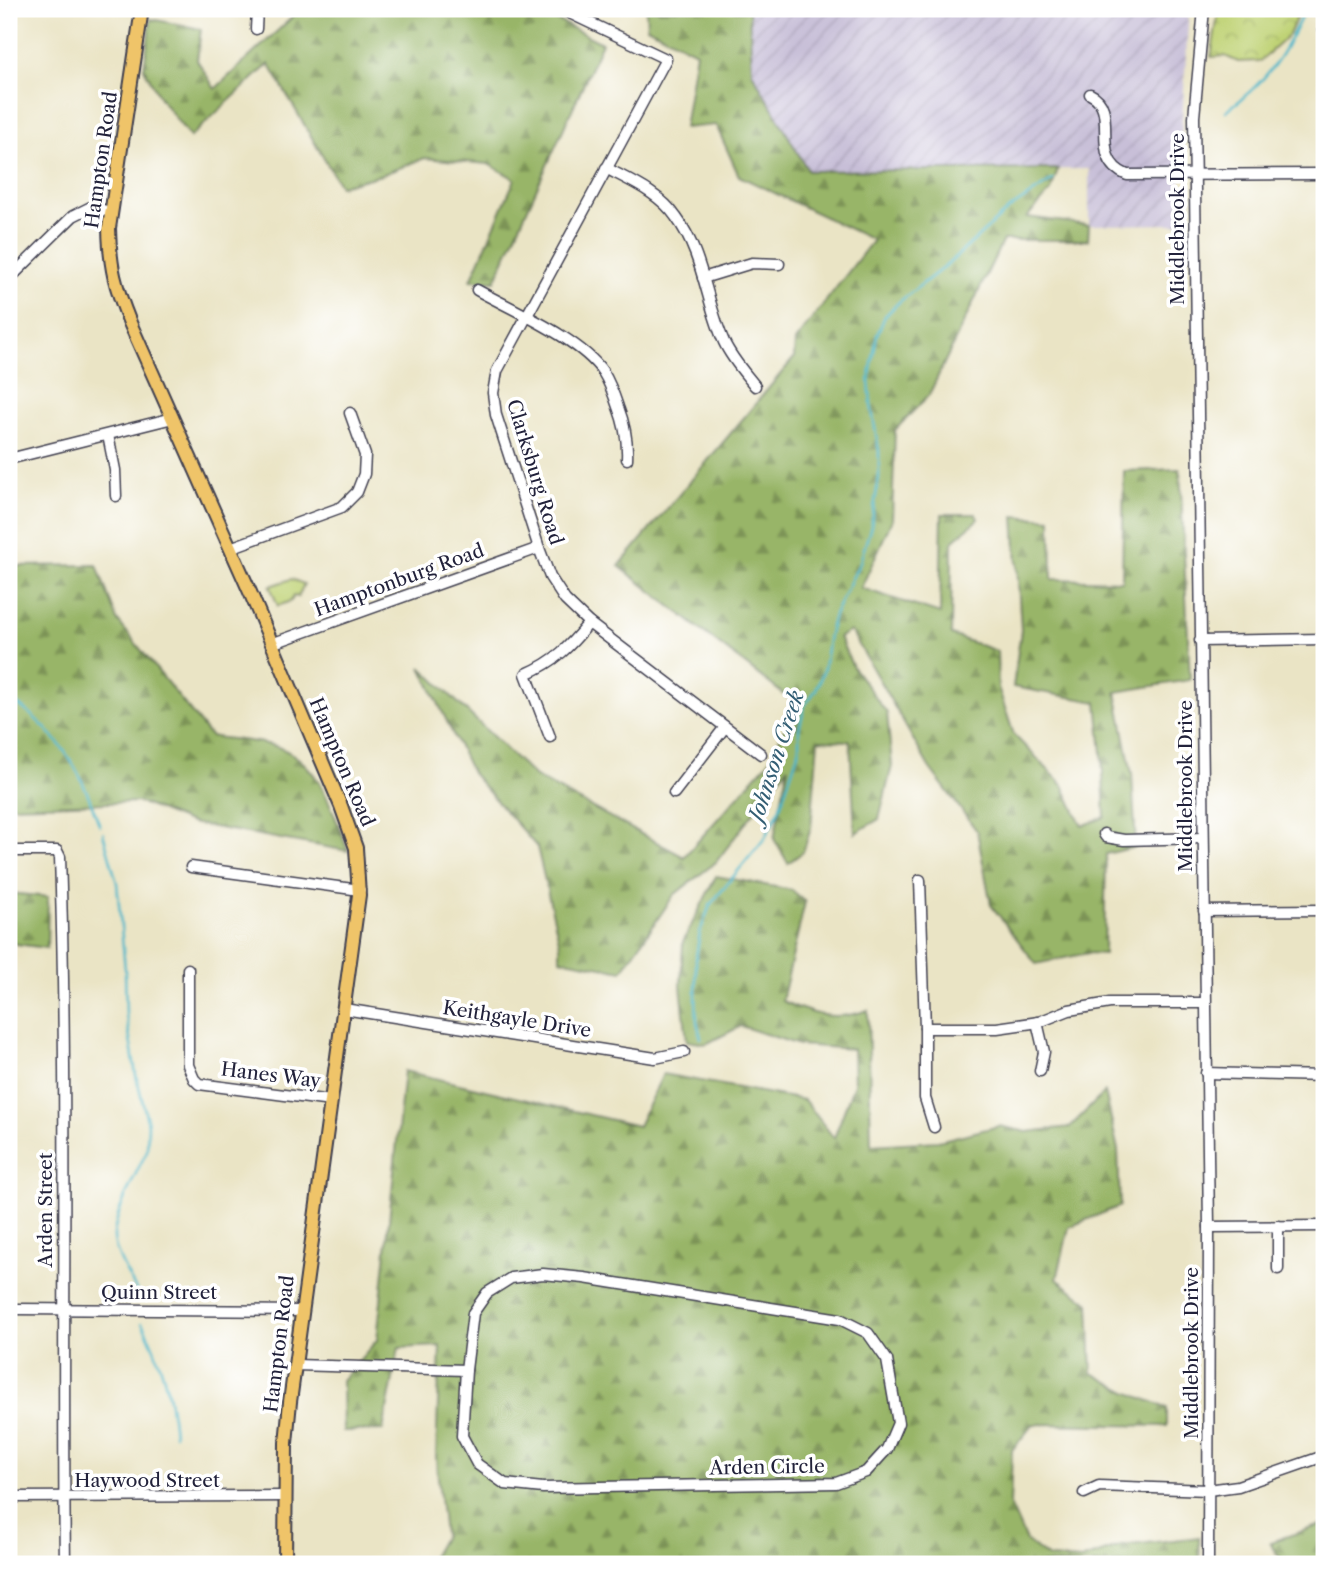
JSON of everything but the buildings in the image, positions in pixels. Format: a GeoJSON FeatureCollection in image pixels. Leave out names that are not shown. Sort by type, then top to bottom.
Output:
{"type":"FeatureCollection","features":[{"type":"Feature","properties":{"kind":"main road","name":"Hampton Road"},"geometry":{"type":"LineString","coordinates":[[142,9],[111,212],[110,265],[117,291],[347,821],[356,848],[360,890],[286,1443],[285,1564]]}},
{"type":"Feature","properties":{"kind":"street"},"geometry":{"type":"LineString","coordinates":[[256,29],[257,9]]}},
{"type":"Feature","properties":{"kind":"street","name":"Clarksburg Road"},"geometry":{"type":"LineString","coordinates":[[561,9],[666,59],[497,371],[493,393],[496,415],[539,548],[550,577],[565,600],[589,623],[761,754]]}},
{"type":"Feature","properties":{"kind":"street","name":"Middlebrook Drive"},"geometry":{"type":"LineString","coordinates":[[1204,9],[1194,97],[1194,175],[1209,1227],[1208,1564]]}},
{"type":"Feature","properties":{"kind":"street"},"geometry":{"type":"LineString","coordinates":[[1090,94],[1102,105],[1105,150],[1111,163],[1118,170],[1132,176],[1324,174]]}},
{"type":"Feature","properties":{"kind":"street"},"geometry":{"type":"LineString","coordinates":[[606,168],[660,200],[676,215],[688,236],[725,344],[735,362],[755,386]]}},
{"type":"Feature","properties":{"kind":"street"},"geometry":{"type":"LineString","coordinates":[[15,274],[72,216],[91,207],[111,212]]}},
{"type":"Feature","properties":{"kind":"street"},"geometry":{"type":"LineString","coordinates":[[703,278],[752,263],[779,264]]}},
{"type":"Feature","properties":{"kind":"street"},"geometry":{"type":"LineString","coordinates":[[477,290],[570,341],[590,357],[611,387],[628,440],[626,459]]}},
{"type":"Feature","properties":{"kind":"street"},"geometry":{"type":"LineString","coordinates":[[230,548],[342,507],[357,492],[364,474],[365,455],[350,413]]}},
{"type":"Feature","properties":{"kind":"street"},"geometry":{"type":"LineString","coordinates":[[9,458],[173,418]]}},
{"type":"Feature","properties":{"kind":"street"},"geometry":{"type":"LineString","coordinates":[[108,435],[115,470],[116,496]]}},
{"type":"Feature","properties":{"kind":"street","name":"Hamptonburg Road"},"geometry":{"type":"LineString","coordinates":[[271,644],[539,548]]}},
{"type":"Feature","properties":{"kind":"street"},"geometry":{"type":"LineString","coordinates":[[550,737],[526,674],[550,664],[589,623]]}},
{"type":"Feature","properties":{"kind":"street"},"geometry":{"type":"LineString","coordinates":[[1200,641],[1324,639]]}},
{"type":"Feature","properties":{"kind":"street"},"geometry":{"type":"LineString","coordinates":[[674,793],[725,727]]}},
{"type":"Feature","properties":{"kind":"street"},"geometry":{"type":"LineString","coordinates":[[1104,834],[1105,837],[1124,840],[1203,838]]}},
{"type":"Feature","properties":{"kind":"street","name":"Arden Street"},"geometry":{"type":"LineString","coordinates":[[9,851],[57,851],[61,857],[64,962],[62,1309],[65,1564]]}},
{"type":"Feature","properties":{"kind":"street"},"geometry":{"type":"LineString","coordinates":[[191,867],[360,890]]}},
{"type":"Feature","properties":{"kind":"street"},"geometry":{"type":"LineString","coordinates":[[920,880],[925,1098],[934,1127]]}},
{"type":"Feature","properties":{"kind":"street"},"geometry":{"type":"LineString","coordinates":[[1204,911],[1236,913],[1324,910]]}},
{"type":"Feature","properties":{"kind":"street","name":"Hanes Way"},"geometry":{"type":"LineString","coordinates":[[188,969],[188,1065],[194,1079],[200,1083],[331,1101]]}},
{"type":"Feature","properties":{"kind":"street"},"geometry":{"type":"LineString","coordinates":[[925,1028],[997,1028],[1037,1022],[1069,1010],[1110,1003],[1205,1003]]}},
{"type":"Feature","properties":{"kind":"street","name":"Keithgayle Drive"},"geometry":{"type":"LineString","coordinates":[[344,1009],[655,1058],[684,1052]]}},
{"type":"Feature","properties":{"kind":"street"},"geometry":{"type":"LineString","coordinates":[[1037,1022],[1044,1052],[1040,1070]]}},
{"type":"Feature","properties":{"kind":"street"},"geometry":{"type":"LineString","coordinates":[[1206,1073],[1324,1076]]}},
{"type":"Feature","properties":{"kind":"street"},"geometry":{"type":"LineString","coordinates":[[1278,1226],[1278,1269]]}},
{"type":"Feature","properties":{"kind":"street"},"geometry":{"type":"LineString","coordinates":[[1209,1227],[1324,1226]]}},
{"type":"Feature","properties":{"kind":"street","name":"Arden Circle"},"geometry":{"type":"LineString","coordinates":[[543,1274],[584,1278],[840,1319],[868,1333],[887,1360],[898,1423],[887,1449],[866,1472],[836,1483],[543,1488],[505,1484],[477,1464],[462,1436],[466,1370],[473,1313],[487,1293],[511,1278],[543,1274]]}},
{"type":"Feature","properties":{"kind":"street","name":"Quinn Street"},"geometry":{"type":"LineString","coordinates":[[15,1309],[302,1311]]}},
{"type":"Feature","properties":{"kind":"street"},"geometry":{"type":"LineString","coordinates":[[295,1365],[466,1370]]}},
{"type":"Feature","properties":{"kind":"street"},"geometry":{"type":"LineString","coordinates":[[1084,1493],[1099,1486],[1208,1490],[1238,1486],[1324,1456]]}},
{"type":"Feature","properties":{"kind":"street","name":"Haywood Street"},"geometry":{"type":"LineString","coordinates":[[9,1497],[285,1496]]}},
{"type":"Feature","properties":{"kind":"shaded area"},"geometry":{"type":"Polygon","coordinates":[[[749,9],[1189,9],[1181,137],[1180,224],[1089,225],[1089,169],[808,171],[752,72],[749,9]]]}},
{"type":"Feature","properties":{"kind":"green space"},"geometry":{"type":"Polygon","coordinates":[[[301,9],[535,9],[602,43],[495,281],[471,280],[515,179],[488,164],[425,158],[381,175],[340,186],[269,64],[190,137],[160,98],[144,68],[151,19],[201,29],[197,60],[215,89],[301,9]]]}},
{"type":"Feature","properties":{"kind":"green space"},"geometry":{"type":"Polygon","coordinates":[[[646,9],[749,9],[752,72],[808,171],[1058,169],[1051,191],[1027,217],[1089,225],[1088,240],[1003,240],[929,395],[895,430],[892,520],[861,588],[940,614],[942,514],[976,514],[978,519],[952,542],[951,635],[997,651],[998,687],[1014,735],[1063,785],[1082,826],[1105,817],[1097,702],[1013,687],[1021,630],[1014,516],[1051,519],[1052,579],[1122,581],[1124,471],[1180,469],[1190,680],[1116,692],[1132,774],[1136,847],[1106,854],[1104,954],[1088,953],[1036,964],[991,905],[977,831],[929,767],[851,631],[839,637],[853,667],[887,713],[892,766],[879,819],[855,833],[850,741],[818,740],[811,828],[803,852],[788,863],[774,839],[788,767],[716,862],[674,895],[622,971],[560,959],[560,945],[537,847],[471,772],[421,667],[535,777],[684,857],[769,761],[796,704],[619,566],[794,358],[795,341],[873,240],[739,176],[716,125],[684,128],[696,52],[647,27],[646,9]]]}},
{"type":"Feature","properties":{"kind":"green space"},"geometry":{"type":"Polygon","coordinates":[[[1219,9],[1300,9],[1289,35],[1260,61],[1238,62],[1225,56],[1211,57],[1219,9]]]}},
{"type":"Feature","properties":{"kind":"green space"},"geometry":{"type":"Polygon","coordinates":[[[97,565],[117,620],[210,736],[275,746],[304,763],[323,789],[348,851],[191,823],[139,802],[9,806],[9,566],[97,565]]]}},
{"type":"Feature","properties":{"kind":"green space"},"geometry":{"type":"Polygon","coordinates":[[[291,579],[304,584],[298,597],[294,596],[291,601],[278,606],[270,586],[291,579]]]}},
{"type":"Feature","properties":{"kind":"green space"},"geometry":{"type":"Polygon","coordinates":[[[716,876],[792,890],[805,902],[782,1001],[824,1015],[845,1016],[868,1010],[871,1145],[938,1141],[999,1126],[1027,1132],[1070,1127],[1105,1092],[1118,1150],[1120,1206],[1069,1227],[1057,1279],[1089,1303],[1092,1373],[1127,1392],[1167,1408],[1167,1426],[1033,1424],[1012,1450],[1010,1505],[1026,1541],[1049,1558],[1081,1560],[1121,1546],[1199,1537],[1200,1564],[428,1564],[444,1536],[436,1458],[440,1346],[399,1348],[383,1430],[343,1431],[342,1380],[377,1340],[404,1071],[638,1126],[663,1074],[804,1100],[834,1138],[854,1084],[853,1049],[799,1045],[741,1026],[706,1044],[687,1041],[681,986],[683,942],[716,876]]]}},
{"type":"Feature","properties":{"kind":"green space"},"geometry":{"type":"Polygon","coordinates":[[[9,893],[48,897],[47,948],[9,943],[9,893]]]}},
{"type":"Feature","properties":{"kind":"green space"},"geometry":{"type":"Polygon","coordinates":[[[1324,1524],[1324,1564],[1286,1561],[1270,1542],[1324,1524]]]}},
{"type":"Feature","properties":{"kind":"waterway","name":"Johnson Creek"},"geometry":{"type":"LineString","coordinates":[[1226,111],[1264,78],[1282,54],[1305,9]]}},
{"type":"Feature","properties":{"kind":"waterway","name":"Johnson Creek"},"geometry":{"type":"LineString","coordinates":[[701,1038],[696,998],[696,957],[700,932],[710,905],[765,838],[779,810],[799,750],[799,729],[805,705],[816,690],[824,669],[834,615],[860,562],[871,526],[879,477],[879,451],[869,381],[877,335],[885,316],[899,302],[948,264],[1008,210],[1054,179]]}},
{"type":"Feature","properties":{"kind":"waterway"},"geometry":{"type":"LineString","coordinates":[[9,698],[44,727],[64,750],[88,794],[100,826]]}},
{"type":"Feature","properties":{"kind":"waterway"},"geometry":{"type":"LineString","coordinates":[[103,833],[117,883],[125,969],[126,1015],[148,1124],[147,1151],[121,1207],[114,1238],[121,1261],[141,1299]]}},
{"type":"Feature","properties":{"kind":"waterway"},"geometry":{"type":"LineString","coordinates":[[142,1323],[164,1377],[174,1434]]}}]}
